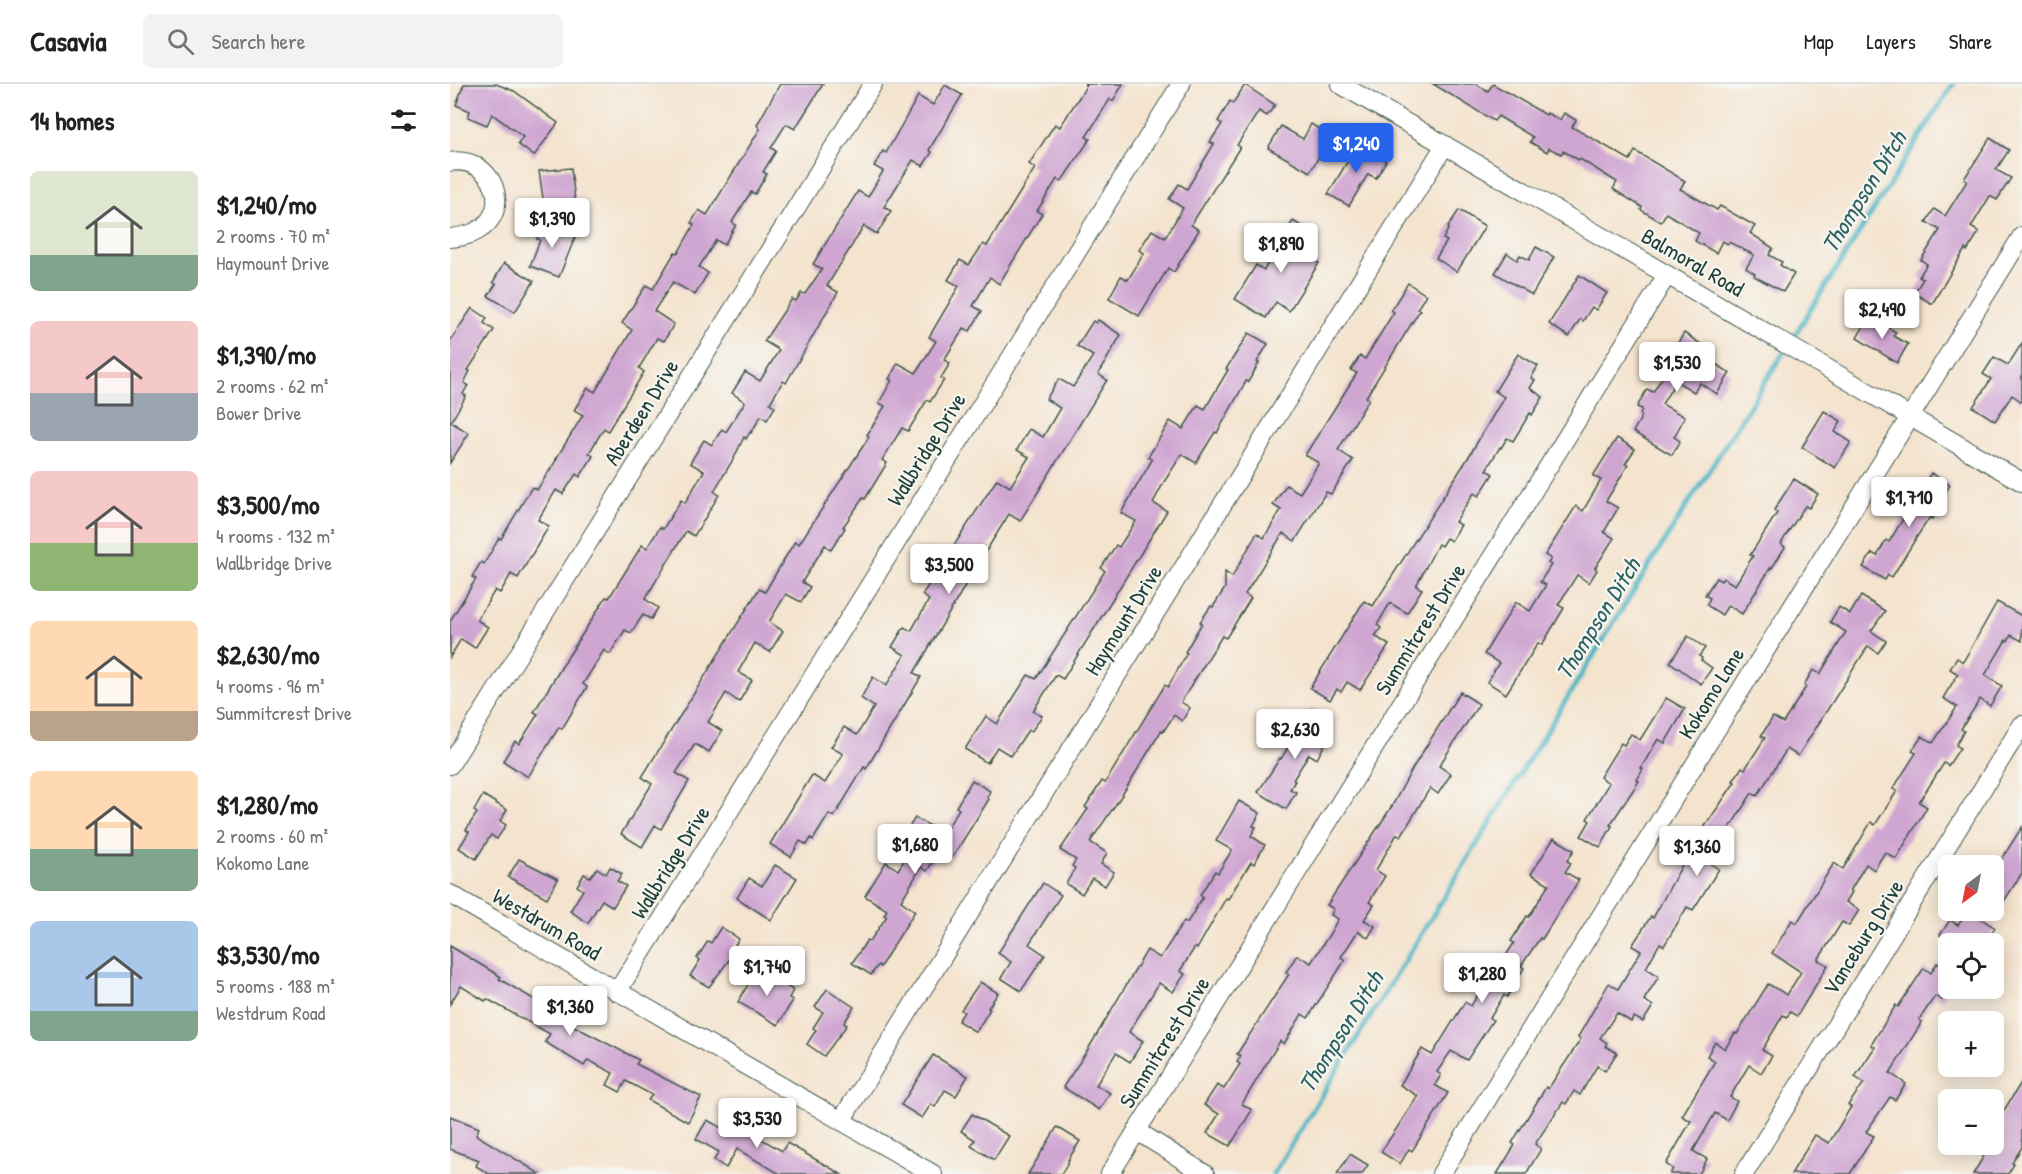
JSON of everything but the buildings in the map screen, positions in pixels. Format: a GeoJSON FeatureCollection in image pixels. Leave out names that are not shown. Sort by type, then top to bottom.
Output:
{"type":"FeatureCollection","features":[{"type":"Feature","properties":{"kind":"street","name":"Aberdeen Drive"},"geometry":{"type":"LineString","coordinates":[[450,765],[873,84]]}},
{"type":"Feature","properties":{"kind":"street","name":"Wallbridge Drive"},"geometry":{"type":"LineString","coordinates":[[617,992],[1181,84]]}},
{"type":"Feature","properties":{"kind":"street","name":"Balmoral Road"},"geometry":{"type":"LineString","coordinates":[[1340,84],[2022,482]]}},
{"type":"Feature","properties":{"kind":"street","name":"Haymount Drive"},"geometry":{"type":"LineString","coordinates":[[841,1121],[1445,146]]}},
{"type":"Feature","properties":{"kind":"street"},"geometry":{"type":"LineString","coordinates":[[450,162],[467,162],[482,169],[492,181],[496,195],[494,211],[483,227],[470,235],[450,238]]}},
{"type":"Feature","properties":{"kind":"street","name":"Kokomo Lane"},"geometry":{"type":"LineString","coordinates":[[1441,1174],[2022,236]]}},
{"type":"Feature","properties":{"kind":"street","name":"Summitcrest Drive"},"geometry":{"type":"LineString","coordinates":[[1137,1131],[1667,275]]}},
{"type":"Feature","properties":{"kind":"street","name":"Vanceburg Drive"},"geometry":{"type":"LineString","coordinates":[[1744,1174],[2022,725]]}},
{"type":"Feature","properties":{"kind":"street","name":"Westdrum Road"},"geometry":{"type":"LineString","coordinates":[[450,894],[933,1174]]}},
{"type":"Feature","properties":{"kind":"street"},"geometry":{"type":"LineString","coordinates":[[1110,1174],[1137,1131],[1205,1174]]}},
{"type":"Feature","properties":{"kind":"waterway","name":"Thompson Ditch"},"geometry":{"type":"LineString","coordinates":[[1273,1174],[1637,585],[1953,84]]}}]}
